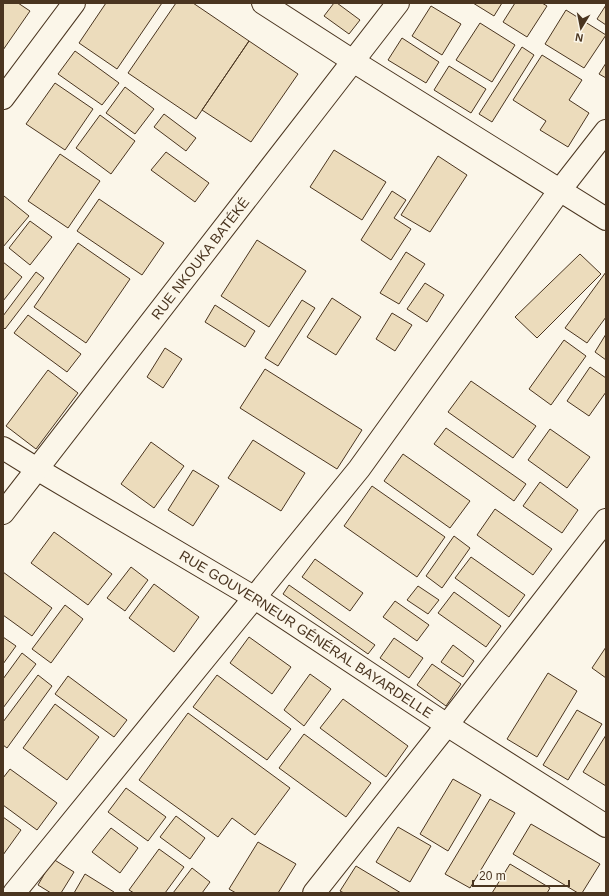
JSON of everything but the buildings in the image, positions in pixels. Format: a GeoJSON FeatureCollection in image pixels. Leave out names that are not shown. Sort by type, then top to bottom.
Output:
{"type":"FeatureCollection","features":[{"type":"Feature","properties":{"kind":"street"},"geometry":{"type":"LineString","coordinates":[[3,98],[74,3]]}},
{"type":"Feature","properties":{"kind":"street"},"geometry":{"type":"LineString","coordinates":[[263,3],[606,220]]}},
{"type":"Feature","properties":{"kind":"street","name":"RUE NKOUKA BATÉKÉ"},"geometry":{"type":"LineString","coordinates":[[3,514],[398,3]]}},
{"type":"Feature","properties":{"kind":"street"},"geometry":{"type":"LineString","coordinates":[[14,893],[359,469],[560,190],[606,131]]}},
{"type":"Feature","properties":{"kind":"street","name":"RUE GOUVERNEUR GÉNÉRAL BAYARDELLE"},"geometry":{"type":"LineString","coordinates":[[3,448],[255,598],[447,725],[606,826]]}},
{"type":"Feature","properties":{"kind":"street"},"geometry":{"type":"LineString","coordinates":[[314,893],[606,520]]}}]}
